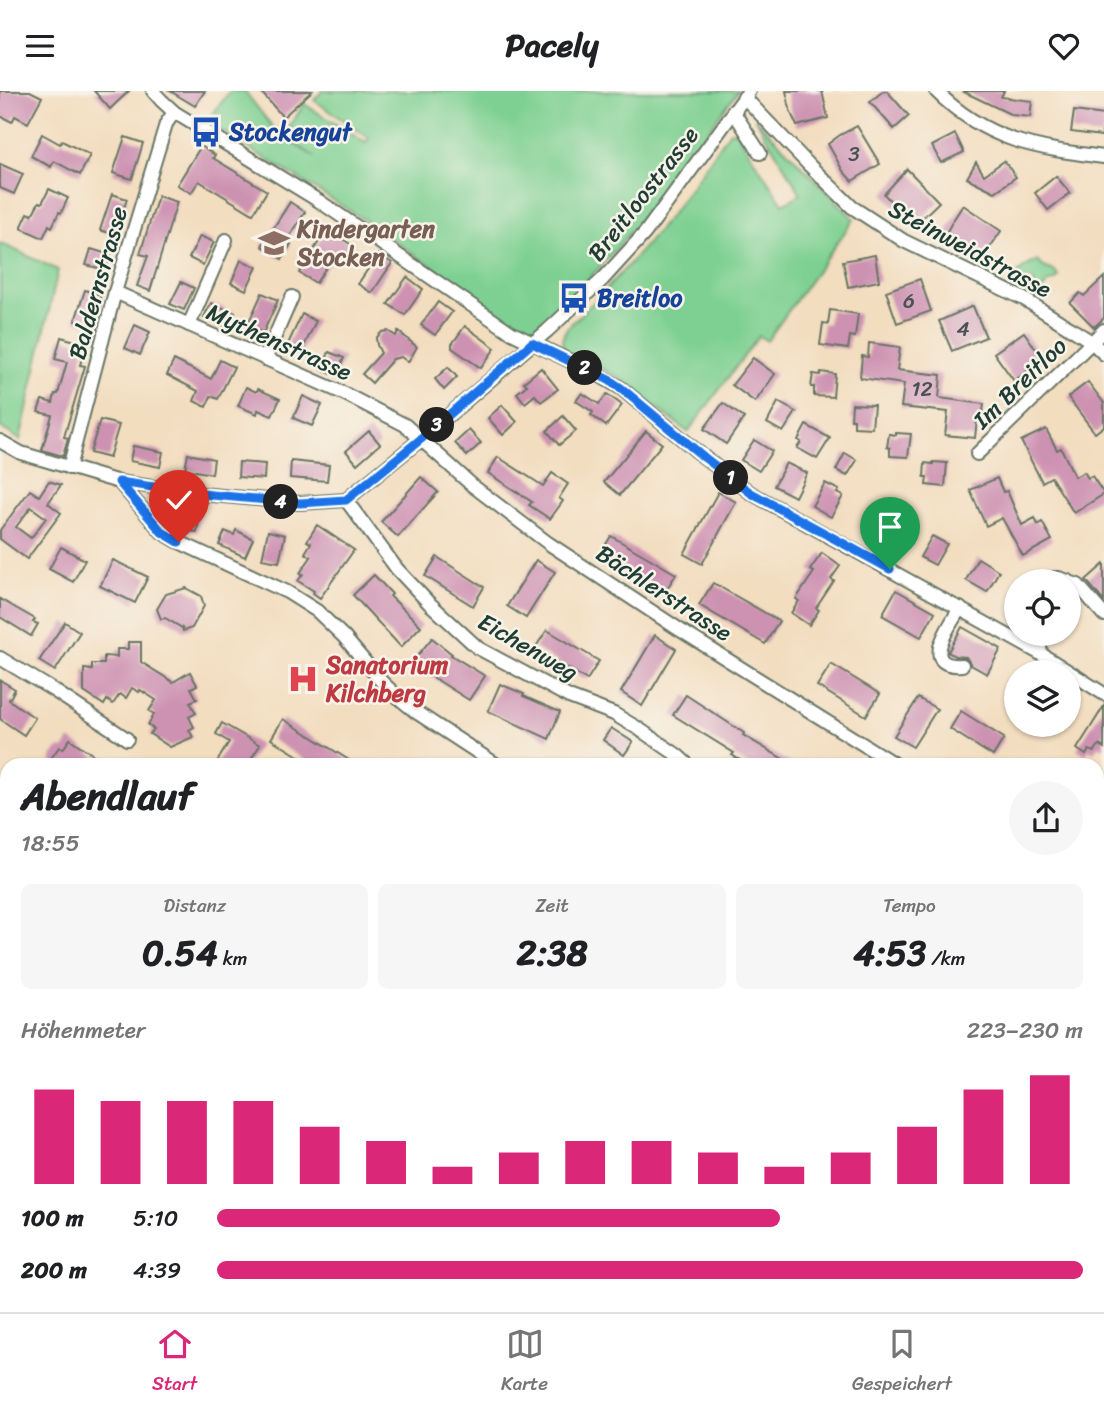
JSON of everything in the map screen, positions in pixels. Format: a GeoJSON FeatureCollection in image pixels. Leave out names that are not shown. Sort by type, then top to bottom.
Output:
{"type":"FeatureCollection","features":[{"type":"Feature","properties":{"kind":"street"},"geometry":{"type":"LineString","coordinates":[[153,91],[174,112],[319,201],[495,322],[621,388],[751,493],[1041,654],[1104,694]]}},
{"type":"Feature","properties":{"kind":"street"},"geometry":{"type":"LineString","coordinates":[[936,91],[981,126],[1003,136],[1038,147],[1104,157]]}},
{"type":"Feature","properties":{"kind":"street","name":"Breitloostrasse"},"geometry":{"type":"LineString","coordinates":[[346,500],[547,331],[603,279],[645,233],[746,94]]}},
{"type":"Feature","properties":{"kind":"street","name":"Steinweidstrasse"},"geometry":{"type":"LineString","coordinates":[[746,94],[810,166],[852,207],[904,241],[1024,299],[1092,342],[1104,354]]}},
{"type":"Feature","properties":{"kind":"street"},"geometry":{"type":"LineString","coordinates":[[733,111],[760,153]]}},
{"type":"Feature","properties":{"kind":"street","name":"Baldernstrasse"},"geometry":{"type":"LineString","coordinates":[[69,468],[115,292],[166,124],[174,112]]}},
{"type":"Feature","properties":{"kind":"street"},"geometry":{"type":"LineString","coordinates":[[189,325],[226,240]]}},
{"type":"Feature","properties":{"kind":"street","name":"Mythenstrasse"},"geometry":{"type":"LineString","coordinates":[[115,292],[345,394],[405,425],[421,439]]}},
{"type":"Feature","properties":{"kind":"street"},"geometry":{"type":"LineString","coordinates":[[265,359],[292,296]]}},
{"type":"Feature","properties":{"kind":"street","name":"Im Breitloo"},"geometry":{"type":"LineString","coordinates":[[977,454],[1104,330]]}},
{"type":"Feature","properties":{"kind":"street","name":"Bächlerstrasse"},"geometry":{"type":"LineString","coordinates":[[421,439],[472,486],[548,543],[680,630],[885,758]]}},
{"type":"Feature","properties":{"kind":"street"},"geometry":{"type":"LineString","coordinates":[[0,441],[21,453],[119,482],[201,494],[300,503],[346,500]]}},
{"type":"Feature","properties":{"kind":"street"},"geometry":{"type":"LineString","coordinates":[[119,482],[162,532],[287,593],[317,611],[399,698],[486,758]]}},
{"type":"Feature","properties":{"kind":"street","name":"Eichenweg"},"geometry":{"type":"LineString","coordinates":[[346,500],[397,569],[449,623],[478,648],[569,697],[614,714],[680,758]]}},
{"type":"Feature","properties":{"kind":"street"},"geometry":{"type":"LineString","coordinates":[[1081,589],[1104,615]]}},
{"type":"Feature","properties":{"kind":"street"},"geometry":{"type":"LineString","coordinates":[[960,608],[939,644],[938,652],[951,666],[962,664]]}},
{"type":"Feature","properties":{"kind":"street"},"geometry":{"type":"LineString","coordinates":[[1040,646],[1041,654]]}},
{"type":"Feature","properties":{"kind":"street"},"geometry":{"type":"LineString","coordinates":[[0,658],[127,739]]}},
{"type":"Feature","properties":{"kind":"green space"},"geometry":{"type":"Polygon","coordinates":[[[230,91],[245,91],[280,136],[315,157],[284,136],[304,104],[366,143],[369,138],[314,100],[322,91],[738,91],[662,192],[602,265],[552,315],[536,328],[528,330],[520,329],[371,224],[207,122],[230,91]]]}},
{"type":"Feature","properties":{"kind":"green space"},"geometry":{"type":"Polygon","coordinates":[[[755,118],[854,219],[767,341],[759,336],[688,432],[616,376],[566,351],[562,343],[563,337],[567,328],[620,274],[670,216],[730,131],[736,132],[783,204],[801,194],[755,118]]]}},
{"type":"Feature","properties":{"kind":"green space"},"geometry":{"type":"Polygon","coordinates":[[[0,243],[58,270],[20,440],[0,427],[0,243]]]}},
{"type":"Feature","properties":{"kind":"green space"},"geometry":{"type":"Polygon","coordinates":[[[1037,261],[1059,277],[1049,282],[1042,290],[1036,288],[1033,280],[1021,278],[1015,282],[1017,274],[1037,261]]]}},
{"type":"Feature","properties":{"kind":"building"},"geometry":{"type":"Polygon","coordinates":[[[0,91],[30,91],[42,97],[28,123],[15,116],[12,122],[0,116],[0,91]]]}},
{"type":"Feature","properties":{"kind":"building"},"geometry":{"type":"Polygon","coordinates":[[[94,91],[129,91],[110,109],[94,91]]]}},
{"type":"Feature","properties":{"kind":"building"},"geometry":{"type":"Polygon","coordinates":[[[170,91],[205,91],[195,106],[170,91]]]}},
{"type":"Feature","properties":{"kind":"building"},"geometry":{"type":"Polygon","coordinates":[[[260,91],[312,91],[283,117],[260,91]]]}},
{"type":"Feature","properties":{"kind":"building"},"geometry":{"type":"Polygon","coordinates":[[[786,91],[822,91],[828,118],[797,126],[786,91]]]}},
{"type":"Feature","properties":{"kind":"building"},"geometry":{"type":"Polygon","coordinates":[[[883,91],[887,91],[909,116],[894,129],[870,102],[883,91]]]}},
{"type":"Feature","properties":{"kind":"building"},"geometry":{"type":"Polygon","coordinates":[[[962,91],[1004,91],[1001,97],[1032,101],[1030,117],[1012,115],[962,91]]]}},
{"type":"Feature","properties":{"kind":"building"},"geometry":{"type":"Polygon","coordinates":[[[1074,111],[1104,115],[1102,136],[1071,132],[1074,111]]]}},
{"type":"Feature","properties":{"kind":"building"},"geometry":{"type":"Polygon","coordinates":[[[857,126],[880,164],[852,181],[843,171],[828,144],[857,126]]]}},
{"type":"Feature","properties":{"kind":"building"},"geometry":{"type":"Polygon","coordinates":[[[42,134],[90,155],[80,175],[54,161],[51,167],[31,156],[42,134]]]}},
{"type":"Feature","properties":{"kind":"building"},"geometry":{"type":"Polygon","coordinates":[[[955,134],[964,152],[941,163],[932,146],[955,134]]]}},
{"type":"Feature","properties":{"kind":"building"},"geometry":{"type":"Polygon","coordinates":[[[125,137],[143,143],[132,179],[113,173],[125,137]]]}},
{"type":"Feature","properties":{"kind":"building"},"geometry":{"type":"Polygon","coordinates":[[[201,146],[215,155],[213,158],[267,191],[253,214],[199,181],[191,193],[177,185],[201,146]]]}},
{"type":"Feature","properties":{"kind":"building"},"geometry":{"type":"Polygon","coordinates":[[[1004,161],[1016,177],[995,192],[967,178],[976,162],[984,175],[1004,161]]]}},
{"type":"Feature","properties":{"kind":"building"},"geometry":{"type":"Polygon","coordinates":[[[0,164],[23,174],[14,194],[0,188],[0,164]]]}},
{"type":"Feature","properties":{"kind":"building"},"geometry":{"type":"Polygon","coordinates":[[[907,169],[939,202],[916,224],[904,216],[884,194],[907,169]]]}},
{"type":"Feature","properties":{"kind":"building"},"geometry":{"type":"Polygon","coordinates":[[[1056,176],[1070,193],[1048,210],[1035,193],[1056,176]]]}},
{"type":"Feature","properties":{"kind":"building"},"geometry":{"type":"Polygon","coordinates":[[[49,189],[68,198],[43,238],[21,228],[28,213],[32,215],[49,189]]]}},
{"type":"Feature","properties":{"kind":"building"},"geometry":{"type":"Polygon","coordinates":[[[112,194],[127,199],[115,235],[100,230],[112,194]]]}},
{"type":"Feature","properties":{"kind":"building"},"geometry":{"type":"Polygon","coordinates":[[[158,196],[177,202],[150,291],[137,286],[148,256],[140,254],[158,196]]]}},
{"type":"Feature","properties":{"kind":"building"},"geometry":{"type":"Polygon","coordinates":[[[290,202],[305,212],[287,241],[291,244],[282,259],[262,246],[290,202]]]}},
{"type":"Feature","properties":{"kind":"building"},"geometry":{"type":"Polygon","coordinates":[[[963,205],[1001,231],[983,258],[945,235],[963,205]]]}},
{"type":"Feature","properties":{"kind":"building"},"geometry":{"type":"Polygon","coordinates":[[[327,229],[355,247],[347,262],[334,255],[316,283],[299,273],[327,229]]]}},
{"type":"Feature","properties":{"kind":"building"},"geometry":{"type":"Polygon","coordinates":[[[200,236],[214,242],[203,265],[189,258],[200,236]]]}},
{"type":"Feature","properties":{"kind":"building"},"geometry":{"type":"Polygon","coordinates":[[[91,249],[111,255],[106,270],[86,265],[91,249]]]}},
{"type":"Feature","properties":{"kind":"building"},"geometry":{"type":"Polygon","coordinates":[[[378,254],[392,263],[372,293],[358,284],[378,254]]]}},
{"type":"Feature","properties":{"kind":"building"},"geometry":{"type":"Polygon","coordinates":[[[875,255],[879,281],[848,287],[843,261],[875,255]]]}},
{"type":"Feature","properties":{"kind":"building"},"geometry":{"type":"Polygon","coordinates":[[[241,260],[257,267],[246,290],[231,283],[241,260]]]}},
{"type":"Feature","properties":{"kind":"building"},"geometry":{"type":"Polygon","coordinates":[[[407,277],[423,289],[405,315],[388,304],[407,277]]]}},
{"type":"Feature","properties":{"kind":"building"},"geometry":{"type":"Polygon","coordinates":[[[1104,277],[1104,318],[1094,327],[1070,303],[1080,293],[1084,296],[1104,277]]]}},
{"type":"Feature","properties":{"kind":"building"},"geometry":{"type":"Polygon","coordinates":[[[920,279],[931,311],[897,323],[886,291],[920,279]]]}},
{"type":"Feature","properties":{"kind":"building"},"geometry":{"type":"Polygon","coordinates":[[[181,282],[194,288],[184,310],[170,304],[181,282]]]}},
{"type":"Feature","properties":{"kind":"building"},"geometry":{"type":"Polygon","coordinates":[[[85,290],[101,295],[94,326],[75,321],[85,290]]]}},
{"type":"Feature","properties":{"kind":"building"},"geometry":{"type":"Polygon","coordinates":[[[262,293],[278,300],[263,333],[247,326],[262,293]]]}},
{"type":"Feature","properties":{"kind":"building"},"geometry":{"type":"Polygon","coordinates":[[[438,302],[452,312],[435,335],[421,325],[438,302]]]}},
{"type":"Feature","properties":{"kind":"building"},"geometry":{"type":"Polygon","coordinates":[[[211,303],[235,313],[228,328],[204,317],[211,303]]]}},
{"type":"Feature","properties":{"kind":"building"},"geometry":{"type":"Polygon","coordinates":[[[973,306],[986,337],[952,351],[939,321],[973,306]]]}},
{"type":"Feature","properties":{"kind":"building"},"geometry":{"type":"Polygon","coordinates":[[[830,310],[858,314],[855,337],[850,336],[848,349],[820,345],[823,323],[828,324],[830,310]]]}},
{"type":"Feature","properties":{"kind":"building"},"geometry":{"type":"Polygon","coordinates":[[[302,314],[316,321],[301,353],[287,346],[302,314]]]}},
{"type":"Feature","properties":{"kind":"building"},"geometry":{"type":"Polygon","coordinates":[[[135,325],[150,332],[140,355],[125,348],[135,325]]]}},
{"type":"Feature","properties":{"kind":"building"},"geometry":{"type":"Polygon","coordinates":[[[465,326],[495,348],[481,368],[452,348],[465,326]]]}},
{"type":"Feature","properties":{"kind":"building"},"geometry":{"type":"Polygon","coordinates":[[[388,331],[396,336],[398,331],[417,347],[408,362],[401,357],[393,359],[372,383],[362,374],[381,353],[376,338],[382,332],[388,331]]]}},
{"type":"Feature","properties":{"kind":"building"},"geometry":{"type":"Polygon","coordinates":[[[1024,332],[1043,359],[1014,381],[994,353],[1024,332]]]}},
{"type":"Feature","properties":{"kind":"building"},"geometry":{"type":"Polygon","coordinates":[[[61,337],[86,344],[80,365],[85,366],[64,437],[68,438],[63,456],[42,450],[52,415],[38,412],[42,400],[53,403],[55,394],[58,394],[67,362],[55,359],[61,337]]]}},
{"type":"Feature","properties":{"kind":"building"},"geometry":{"type":"Polygon","coordinates":[[[869,343],[900,347],[897,370],[941,375],[939,398],[984,404],[982,419],[977,418],[975,438],[945,435],[948,412],[901,407],[904,384],[860,378],[862,356],[868,357],[869,343]]]}},
{"type":"Feature","properties":{"kind":"building"},"geometry":{"type":"Polygon","coordinates":[[[329,352],[344,358],[336,376],[322,370],[329,352]]]}},
{"type":"Feature","properties":{"kind":"building"},"geometry":{"type":"Polygon","coordinates":[[[753,358],[775,374],[755,402],[732,385],[753,358]]]}},
{"type":"Feature","properties":{"kind":"building"},"geometry":{"type":"Polygon","coordinates":[[[174,360],[211,379],[220,360],[234,367],[218,399],[211,396],[206,407],[194,401],[198,391],[167,375],[174,360]]]}},
{"type":"Feature","properties":{"kind":"building"},"geometry":{"type":"Polygon","coordinates":[[[448,367],[457,377],[444,390],[435,379],[448,367]]]}},
{"type":"Feature","properties":{"kind":"building"},"geometry":{"type":"Polygon","coordinates":[[[541,368],[558,389],[541,402],[535,395],[525,403],[517,393],[527,385],[524,382],[541,368]]]}},
{"type":"Feature","properties":{"kind":"building"},"geometry":{"type":"Polygon","coordinates":[[[821,372],[835,374],[833,397],[814,396],[814,387],[811,387],[813,374],[820,375],[821,372]]]}},
{"type":"Feature","properties":{"kind":"building"},"geometry":{"type":"Polygon","coordinates":[[[1088,382],[1104,403],[1104,426],[1095,433],[1068,397],[1088,382]]]}},
{"type":"Feature","properties":{"kind":"building"},"geometry":{"type":"Polygon","coordinates":[[[246,387],[256,392],[258,389],[280,399],[272,416],[258,410],[257,414],[238,406],[246,387]]]}},
{"type":"Feature","properties":{"kind":"building"},"geometry":{"type":"Polygon","coordinates":[[[582,393],[599,404],[607,394],[622,405],[606,426],[591,415],[593,412],[576,401],[582,393]]]}},
{"type":"Feature","properties":{"kind":"building"},"geometry":{"type":"Polygon","coordinates":[[[303,396],[322,405],[312,426],[293,418],[303,396]]]}},
{"type":"Feature","properties":{"kind":"building"},"geometry":{"type":"Polygon","coordinates":[[[778,402],[796,412],[783,432],[767,423],[778,402]]]}},
{"type":"Feature","properties":{"kind":"building"},"geometry":{"type":"Polygon","coordinates":[[[723,403],[744,418],[726,444],[704,429],[723,403]]]}},
{"type":"Feature","properties":{"kind":"building"},"geometry":{"type":"Polygon","coordinates":[[[852,404],[874,405],[872,428],[854,427],[854,419],[851,419],[852,404]]]}},
{"type":"Feature","properties":{"kind":"building"},"geometry":{"type":"Polygon","coordinates":[[[502,405],[517,422],[503,435],[488,418],[502,405]]]}},
{"type":"Feature","properties":{"kind":"building"},"geometry":{"type":"Polygon","coordinates":[[[563,416],[576,431],[559,445],[547,431],[563,416]]]}},
{"type":"Feature","properties":{"kind":"building"},"geometry":{"type":"Polygon","coordinates":[[[100,420],[119,425],[109,458],[90,453],[100,420]]]}},
{"type":"Feature","properties":{"kind":"building"},"geometry":{"type":"Polygon","coordinates":[[[806,425],[830,438],[817,459],[797,448],[806,425]]]}},
{"type":"Feature","properties":{"kind":"building"},"geometry":{"type":"Polygon","coordinates":[[[1046,429],[1057,450],[1061,448],[1075,477],[1084,472],[1088,478],[1092,476],[1104,494],[1074,513],[1051,477],[1042,482],[1021,441],[1046,429]]]}},
{"type":"Feature","properties":{"kind":"building"},"geometry":{"type":"Polygon","coordinates":[[[469,430],[481,443],[467,456],[455,443],[469,430]]]}},
{"type":"Feature","properties":{"kind":"building"},"geometry":{"type":"Polygon","coordinates":[[[369,431],[380,444],[357,464],[346,451],[369,431]]]}},
{"type":"Feature","properties":{"kind":"building"},"geometry":{"type":"Polygon","coordinates":[[[646,431],[662,444],[620,495],[604,482],[646,431]]]}},
{"type":"Feature","properties":{"kind":"building"},"geometry":{"type":"Polygon","coordinates":[[[889,434],[911,434],[908,457],[890,456],[890,448],[887,447],[889,434]]]}},
{"type":"Feature","properties":{"kind":"building"},"geometry":{"type":"Polygon","coordinates":[[[754,440],[772,451],[759,471],[741,460],[754,440]]]}},
{"type":"Feature","properties":{"kind":"building"},"geometry":{"type":"Polygon","coordinates":[[[133,446],[163,452],[160,467],[130,461],[133,446]]]}},
{"type":"Feature","properties":{"kind":"building"},"geometry":{"type":"Polygon","coordinates":[[[845,453],[857,460],[847,476],[836,470],[845,453]]]}},
{"type":"Feature","properties":{"kind":"building"},"geometry":{"type":"Polygon","coordinates":[[[188,454],[214,459],[212,474],[185,469],[188,454]]]}},
{"type":"Feature","properties":{"kind":"building"},"geometry":{"type":"Polygon","coordinates":[[[498,457],[543,486],[552,473],[568,484],[559,498],[563,501],[550,519],[529,505],[532,502],[488,473],[498,457]]]}},
{"type":"Feature","properties":{"kind":"building"},"geometry":{"type":"Polygon","coordinates":[[[291,461],[329,465],[327,481],[290,478],[291,461]]]}},
{"type":"Feature","properties":{"kind":"building"},"geometry":{"type":"Polygon","coordinates":[[[239,462],[265,464],[264,479],[238,477],[239,462]]]}},
{"type":"Feature","properties":{"kind":"building"},"geometry":{"type":"Polygon","coordinates":[[[786,463],[807,473],[795,497],[774,486],[786,463]]]}},
{"type":"Feature","properties":{"kind":"building"},"geometry":{"type":"Polygon","coordinates":[[[925,463],[947,463],[945,487],[926,485],[925,463]]]}},
{"type":"Feature","properties":{"kind":"building"},"geometry":{"type":"Polygon","coordinates":[[[421,477],[438,492],[398,537],[381,522],[421,477]]]}},
{"type":"Feature","properties":{"kind":"building"},"geometry":{"type":"Polygon","coordinates":[[[997,478],[1003,492],[1007,491],[1022,525],[1035,518],[1038,525],[1042,522],[1052,540],[1023,556],[1002,518],[986,526],[970,490],[997,478]]]}},
{"type":"Feature","properties":{"kind":"building"},"geometry":{"type":"Polygon","coordinates":[[[49,481],[61,485],[48,503],[61,513],[27,559],[0,539],[0,530],[30,490],[39,496],[49,481]],[[31,507],[16,527],[31,538],[46,518],[31,507]]]}},
{"type":"Feature","properties":{"kind":"building"},"geometry":{"type":"Polygon","coordinates":[[[825,483],[839,490],[837,493],[843,496],[831,517],[812,506],[825,483]]]}},
{"type":"Feature","properties":{"kind":"building"},"geometry":{"type":"Polygon","coordinates":[[[718,492],[736,502],[702,564],[684,554],[718,492]]]}},
{"type":"Feature","properties":{"kind":"building"},"geometry":{"type":"Polygon","coordinates":[[[879,504],[898,513],[889,532],[869,523],[879,504]]]}},
{"type":"Feature","properties":{"kind":"building"},"geometry":{"type":"Polygon","coordinates":[[[183,512],[200,515],[197,532],[180,529],[183,512]]]}},
{"type":"Feature","properties":{"kind":"building"},"geometry":{"type":"Polygon","coordinates":[[[317,525],[354,550],[320,598],[298,581],[311,557],[305,553],[311,543],[307,541],[317,525]]]}},
{"type":"Feature","properties":{"kind":"building"},"geometry":{"type":"Polygon","coordinates":[[[236,530],[253,539],[245,557],[219,545],[225,531],[234,535],[236,530]]]}},
{"type":"Feature","properties":{"kind":"building"},"geometry":{"type":"Polygon","coordinates":[[[268,531],[285,535],[279,562],[262,559],[268,531]]]}},
{"type":"Feature","properties":{"kind":"building"},"geometry":{"type":"Polygon","coordinates":[[[611,536],[676,574],[665,592],[600,554],[611,536]]]}},
{"type":"Feature","properties":{"kind":"building"},"geometry":{"type":"Polygon","coordinates":[[[932,536],[947,544],[935,565],[920,557],[932,536]]]}},
{"type":"Feature","properties":{"kind":"building"},"geometry":{"type":"Polygon","coordinates":[[[61,547],[85,560],[73,582],[49,569],[61,547]]]}},
{"type":"Feature","properties":{"kind":"building"},"geometry":{"type":"Polygon","coordinates":[[[822,553],[840,566],[809,625],[791,613],[799,601],[796,599],[814,572],[810,570],[822,553]]]}},
{"type":"Feature","properties":{"kind":"building"},"geometry":{"type":"Polygon","coordinates":[[[437,557],[484,587],[473,606],[425,576],[437,557]]]}},
{"type":"Feature","properties":{"kind":"building"},"geometry":{"type":"Polygon","coordinates":[[[978,558],[999,571],[987,592],[966,580],[978,558]]]}},
{"type":"Feature","properties":{"kind":"building"},"geometry":{"type":"Polygon","coordinates":[[[113,560],[148,577],[135,603],[100,586],[113,560]]]}},
{"type":"Feature","properties":{"kind":"building"},"geometry":{"type":"Polygon","coordinates":[[[536,560],[555,572],[526,618],[507,606],[536,560]]]}},
{"type":"Feature","properties":{"kind":"building"},"geometry":{"type":"Polygon","coordinates":[[[1104,564],[1104,602],[1086,580],[1104,564]]]}},
{"type":"Feature","properties":{"kind":"building"},"geometry":{"type":"Polygon","coordinates":[[[374,575],[392,594],[390,596],[421,626],[401,647],[353,595],[374,575]]]}},
{"type":"Feature","properties":{"kind":"building"},"geometry":{"type":"Polygon","coordinates":[[[713,583],[779,621],[765,644],[699,605],[713,583]]]}},
{"type":"Feature","properties":{"kind":"building"},"geometry":{"type":"Polygon","coordinates":[[[186,588],[201,596],[204,606],[192,628],[183,631],[165,618],[161,619],[157,609],[166,594],[186,588]]]}},
{"type":"Feature","properties":{"kind":"building"},"geometry":{"type":"Polygon","coordinates":[[[896,590],[935,612],[921,637],[882,615],[896,590]]]}},
{"type":"Feature","properties":{"kind":"building"},"geometry":{"type":"Polygon","coordinates":[[[0,599],[35,619],[33,622],[38,624],[31,636],[0,617],[0,599]]]}},
{"type":"Feature","properties":{"kind":"building"},"geometry":{"type":"Polygon","coordinates":[[[65,622],[80,632],[55,671],[39,661],[65,622]]]}},
{"type":"Feature","properties":{"kind":"building"},"geometry":{"type":"Polygon","coordinates":[[[962,627],[1001,649],[987,674],[971,665],[966,657],[948,652],[962,627]]]}},
{"type":"Feature","properties":{"kind":"building"},"geometry":{"type":"Polygon","coordinates":[[[547,630],[599,661],[587,680],[535,648],[547,630]]]}},
{"type":"Feature","properties":{"kind":"building"},"geometry":{"type":"Polygon","coordinates":[[[655,635],[676,649],[642,706],[621,692],[655,635]]]}},
{"type":"Feature","properties":{"kind":"building"},"geometry":{"type":"Polygon","coordinates":[[[432,638],[451,655],[485,676],[469,700],[413,661],[432,638]]]}},
{"type":"Feature","properties":{"kind":"building"},"geometry":{"type":"Polygon","coordinates":[[[128,642],[141,642],[141,662],[173,682],[190,672],[197,685],[191,688],[197,699],[190,702],[196,713],[189,717],[194,727],[189,730],[193,737],[170,747],[150,734],[154,729],[148,725],[154,714],[149,711],[156,700],[140,690],[139,692],[132,688],[126,698],[120,694],[113,704],[107,700],[104,705],[84,692],[84,669],[92,670],[92,664],[104,664],[104,656],[117,657],[117,649],[128,649],[128,642]]]}},
{"type":"Feature","properties":{"kind":"building"},"geometry":{"type":"Polygon","coordinates":[[[831,664],[880,694],[866,716],[817,686],[831,664]]]}},
{"type":"Feature","properties":{"kind":"building"},"geometry":{"type":"Polygon","coordinates":[[[0,680],[15,689],[9,700],[35,718],[24,735],[0,719],[0,680]]]}},
{"type":"Feature","properties":{"kind":"building"},"geometry":{"type":"Polygon","coordinates":[[[500,684],[560,712],[549,739],[488,711],[500,684]]]}},
{"type":"Feature","properties":{"kind":"building"},"geometry":{"type":"Polygon","coordinates":[[[686,695],[781,758],[737,758],[732,755],[734,753],[673,715],[686,695]]]}},
{"type":"Feature","properties":{"kind":"building"},"geometry":{"type":"Polygon","coordinates":[[[918,698],[937,709],[913,747],[894,736],[918,698]]]}},
{"type":"Feature","properties":{"kind":"building"},"geometry":{"type":"Polygon","coordinates":[[[1104,706],[1104,748],[1099,745],[1094,752],[1089,750],[1086,755],[1077,749],[1104,706]]]}},
{"type":"Feature","properties":{"kind":"building"},"geometry":{"type":"Polygon","coordinates":[[[961,711],[1004,738],[993,756],[950,729],[961,711]]]}},
{"type":"Feature","properties":{"kind":"building"},"geometry":{"type":"Polygon","coordinates":[[[283,719],[346,758],[302,758],[271,739],[283,719]]]}},
{"type":"Feature","properties":{"kind":"building"},"geometry":{"type":"Polygon","coordinates":[[[222,723],[260,745],[252,758],[219,758],[229,742],[216,734],[222,723]]]}},
{"type":"Feature","properties":{"kind":"building"},"geometry":{"type":"Polygon","coordinates":[[[611,728],[633,742],[624,755],[603,740],[611,728]]]}},
{"type":"Feature","properties":{"kind":"building"},"geometry":{"type":"Polygon","coordinates":[[[70,739],[98,758],[51,758],[59,747],[63,749],[70,739]]]}},
{"type":"Feature","properties":{"kind":"place","name":"Stockengut"},"geometry":{"type":"Point","coordinates":[206,132]}},
{"type":"Feature","properties":{"kind":"place","name":"Kindergarten Stocken"},"geometry":{"type":"Point","coordinates":[274,243]}},
{"type":"Feature","properties":{"kind":"place","name":"Breitloo"},"geometry":{"type":"Point","coordinates":[574,298]}},
{"type":"Feature","properties":{"kind":"place","name":"Sanatorium Kilchberg"},"geometry":{"type":"Point","coordinates":[303,679]}},
{"type":"Feature","properties":{"kind":"route"},"geometry":{"type":"LineString","coordinates":[[179,542],[162,532],[119,482],[201,494],[300,503],[346,500],[532,343],[621,388],[751,493],[890,569]]}}]}
